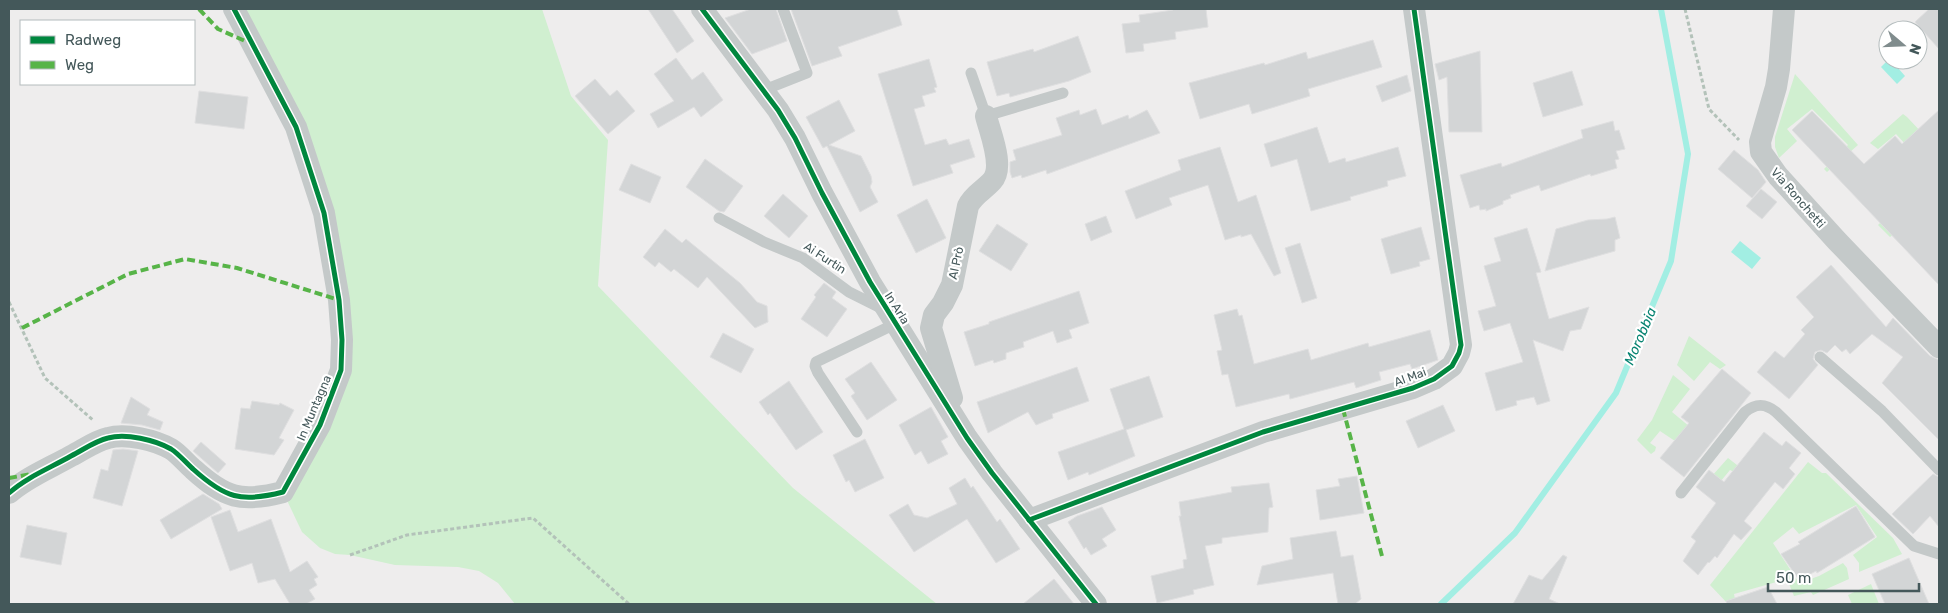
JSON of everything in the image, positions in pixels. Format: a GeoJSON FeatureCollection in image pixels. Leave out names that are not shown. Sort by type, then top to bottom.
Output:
{"type":"FeatureCollection","features":[{"type":"Feature","properties":{"kind":"street","name":"In Muntagna"},"geometry":{"type":"LineString","coordinates":[[9,493],[36,474],[108,438],[122,436],[140,438],[171,449],[224,493],[240,498],[260,499],[283,492],[320,425],[341,370],[342,340],[339,300],[324,213],[296,127],[234,9]]}},
{"type":"Feature","properties":{"kind":"street","name":"In Arla"},"geometry":{"type":"LineString","coordinates":[[702,9],[764,90],[795,138],[822,194],[891,317],[967,438],[1096,604]]}},
{"type":"Feature","properties":{"kind":"street","name":"Al Mai"},"geometry":{"type":"LineString","coordinates":[[1029,520],[1263,432],[1414,388],[1434,379],[1452,366],[1459,353],[1461,334],[1443,223],[1414,9]]}},
{"type":"Feature","properties":{"kind":"street","name":"Via Ronchetti"},"geometry":{"type":"LineString","coordinates":[[1784,9],[1776,87],[1760,142],[1764,156],[1778,176],[1836,242],[1939,347]]}},
{"type":"Feature","properties":{"kind":"street","name":"Al Prò"},"geometry":{"type":"LineString","coordinates":[[953,414],[948,383],[930,328],[934,315],[952,285],[968,206],[974,196],[992,181],[998,171],[998,163],[986,116]]}},
{"type":"Feature","properties":{"kind":"lane"},"geometry":{"type":"LineString","coordinates":[[764,90],[807,74],[782,9]]}},
{"type":"Feature","properties":{"kind":"lane"},"geometry":{"type":"LineString","coordinates":[[971,73],[986,116],[1063,93]]}},
{"type":"Feature","properties":{"kind":"lane","name":"Ai Furtin"},"geometry":{"type":"LineString","coordinates":[[719,218],[764,242],[803,258],[849,292],[891,317]]}},
{"type":"Feature","properties":{"kind":"lane"},"geometry":{"type":"LineString","coordinates":[[857,432],[818,373],[815,366],[816,362],[891,317]]}},
{"type":"Feature","properties":{"kind":"lane"},"geometry":{"type":"LineString","coordinates":[[1820,357],[1882,411],[1939,470]]}},
{"type":"Feature","properties":{"kind":"lane"},"geometry":{"type":"LineString","coordinates":[[1681,493],[1746,412],[1757,405],[1762,405],[1770,407],[1776,412],[1914,546],[1939,554]]}},
{"type":"Feature","properties":{"kind":"path"},"geometry":{"type":"LineString","coordinates":[[1685,9],[1709,109],[1749,150],[1764,156]]}},
{"type":"Feature","properties":{"kind":"path"},"geometry":{"type":"LineString","coordinates":[[9,302],[45,378],[102,429],[108,438]]}},
{"type":"Feature","properties":{"kind":"path"},"geometry":{"type":"LineString","coordinates":[[350,555],[407,535],[533,518],[629,604]]}},
{"type":"Feature","properties":{"kind":"shaded area"},"geometry":{"type":"Polygon","coordinates":[[[234,9],[542,9],[571,96],[608,140],[598,286],[793,488],[937,604],[515,604],[498,583],[479,571],[458,567],[395,565],[350,555],[335,554],[320,548],[302,532],[283,492],[341,370],[324,213],[234,9]]]}},
{"type":"Feature","properties":{"kind":"shaded area"},"geometry":{"type":"Polygon","coordinates":[[[1884,70],[1900,70],[1905,76],[1897,84],[1884,70]]]}},
{"type":"Feature","properties":{"kind":"shaded area"},"geometry":{"type":"Polygon","coordinates":[[[1795,74],[1858,145],[1827,172],[1824,169],[1848,145],[1812,109],[1787,129],[1797,141],[1779,158],[1775,147],[1775,137],[1795,74]]]}},
{"type":"Feature","properties":{"kind":"shaded area"},"geometry":{"type":"Polygon","coordinates":[[[1903,114],[1939,151],[1939,195],[1890,237],[1878,225],[1929,175],[1930,171],[1896,134],[1878,149],[1870,143],[1903,114]]]}},
{"type":"Feature","properties":{"kind":"shaded area"},"geometry":{"type":"Polygon","coordinates":[[[1740,241],[1761,258],[1752,269],[1731,252],[1740,241]]]}},
{"type":"Feature","properties":{"kind":"shaded area"},"geometry":{"type":"Polygon","coordinates":[[[1689,336],[1726,365],[1720,369],[1710,362],[1694,381],[1677,365],[1689,336]]]}},
{"type":"Feature","properties":{"kind":"shaded area"},"geometry":{"type":"Polygon","coordinates":[[[1673,375],[1690,389],[1672,412],[1690,427],[1681,445],[1660,431],[1650,443],[1656,447],[1655,451],[1651,454],[1637,440],[1652,420],[1673,375]]]}},
{"type":"Feature","properties":{"kind":"shaded area"},"geometry":{"type":"Polygon","coordinates":[[[1728,458],[1765,487],[1730,470],[1710,494],[1704,485],[1728,458]]]}},
{"type":"Feature","properties":{"kind":"shaded area"},"geometry":{"type":"Polygon","coordinates":[[[1808,462],[1822,473],[1826,473],[1893,538],[1902,554],[1859,572],[1859,563],[1853,555],[1877,537],[1856,505],[1799,534],[1793,527],[1773,543],[1799,583],[1819,576],[1843,563],[1847,568],[1849,579],[1813,595],[1811,592],[1794,596],[1787,579],[1734,594],[1736,604],[1728,604],[1710,585],[1808,462]]]}},
{"type":"Feature","properties":{"kind":"shaded area"},"geometry":{"type":"Polygon","coordinates":[[[1871,584],[1879,604],[1852,604],[1848,595],[1871,584]]]}},
{"type":"Feature","properties":{"kind":"building"},"geometry":{"type":"Polygon","coordinates":[[[648,9],[672,9],[694,41],[677,53],[648,9]]]}},
{"type":"Feature","properties":{"kind":"building"},"geometry":{"type":"Polygon","coordinates":[[[751,9],[776,9],[787,41],[752,54],[725,18],[751,9]]]}},
{"type":"Feature","properties":{"kind":"building"},"geometry":{"type":"Polygon","coordinates":[[[791,9],[897,9],[902,25],[838,47],[842,56],[812,66],[791,9]]]}},
{"type":"Feature","properties":{"kind":"building"},"geometry":{"type":"Polygon","coordinates":[[[1173,9],[1206,9],[1208,27],[1175,32],[1176,39],[1143,44],[1144,51],[1126,53],[1122,24],[1140,22],[1139,15],[1173,9]]]}},
{"type":"Feature","properties":{"kind":"building"},"geometry":{"type":"Polygon","coordinates":[[[1929,9],[1939,9],[1939,49],[1928,37],[1928,20],[1917,20],[1929,9]]]}},
{"type":"Feature","properties":{"kind":"building"},"geometry":{"type":"Polygon","coordinates":[[[1078,36],[1091,72],[1069,81],[1010,97],[1009,93],[997,96],[987,62],[1033,49],[1034,52],[1078,36]]]}},
{"type":"Feature","properties":{"kind":"building"},"geometry":{"type":"Polygon","coordinates":[[[1373,40],[1382,67],[1308,89],[1310,96],[1252,114],[1249,104],[1200,119],[1189,83],[1264,63],[1265,65],[1306,52],[1308,59],[1373,40]]]}},
{"type":"Feature","properties":{"kind":"building"},"geometry":{"type":"Polygon","coordinates":[[[1480,51],[1482,132],[1449,132],[1447,77],[1439,80],[1435,64],[1480,51]]]}},
{"type":"Feature","properties":{"kind":"building"},"geometry":{"type":"Polygon","coordinates":[[[676,58],[692,80],[703,72],[723,100],[701,117],[694,107],[658,128],[650,114],[674,101],[654,74],[676,58]]]}},
{"type":"Feature","properties":{"kind":"building"},"geometry":{"type":"Polygon","coordinates":[[[929,59],[937,87],[934,88],[936,92],[922,96],[925,106],[914,109],[925,145],[946,139],[949,145],[969,139],[975,157],[950,165],[953,173],[913,186],[878,74],[929,59]]]}},
{"type":"Feature","properties":{"kind":"building"},"geometry":{"type":"Polygon","coordinates":[[[1572,71],[1583,105],[1543,117],[1533,83],[1572,71]]]}},
{"type":"Feature","properties":{"kind":"building"},"geometry":{"type":"Polygon","coordinates":[[[1407,75],[1411,91],[1382,102],[1376,86],[1407,75]]]}},
{"type":"Feature","properties":{"kind":"building"},"geometry":{"type":"Polygon","coordinates":[[[595,79],[610,96],[617,90],[635,111],[608,134],[575,96],[595,79]]]}},
{"type":"Feature","properties":{"kind":"building"},"geometry":{"type":"Polygon","coordinates":[[[199,91],[248,97],[244,129],[195,123],[199,91]]]}},
{"type":"Feature","properties":{"kind":"building"},"geometry":{"type":"Polygon","coordinates":[[[839,100],[855,131],[829,145],[861,156],[871,176],[872,182],[870,187],[878,202],[860,212],[827,146],[823,148],[806,117],[839,100]]]}},
{"type":"Feature","properties":{"kind":"building"},"geometry":{"type":"Polygon","coordinates":[[[1096,109],[1102,125],[1128,115],[1129,119],[1147,110],[1160,133],[1047,174],[1046,170],[1022,178],[1021,175],[1012,178],[1010,162],[1016,160],[1013,150],[1062,135],[1056,118],[1079,110],[1080,115],[1096,109]]]}},
{"type":"Feature","properties":{"kind":"building"},"geometry":{"type":"Polygon","coordinates":[[[1939,110],[1939,285],[1792,130],[1812,111],[1864,164],[1895,136],[1902,144],[1939,110]]]}},
{"type":"Feature","properties":{"kind":"building"},"geometry":{"type":"Polygon","coordinates":[[[1613,121],[1615,131],[1619,130],[1625,149],[1616,151],[1619,159],[1615,160],[1617,168],[1591,176],[1590,174],[1541,191],[1539,185],[1510,195],[1511,198],[1503,201],[1503,204],[1486,211],[1486,209],[1480,210],[1479,205],[1470,208],[1460,175],[1501,163],[1502,167],[1583,138],[1581,130],[1613,121]]]}},
{"type":"Feature","properties":{"kind":"building"},"geometry":{"type":"Polygon","coordinates":[[[1317,127],[1329,163],[1345,158],[1346,162],[1398,147],[1406,176],[1387,181],[1388,186],[1350,197],[1351,200],[1311,211],[1297,159],[1271,167],[1264,144],[1317,127]]]}},
{"type":"Feature","properties":{"kind":"building"},"geometry":{"type":"Polygon","coordinates":[[[1220,147],[1238,202],[1256,195],[1281,273],[1274,276],[1251,234],[1225,240],[1208,185],[1169,198],[1172,205],[1136,219],[1125,191],[1181,170],[1178,160],[1220,147]]]}},
{"type":"Feature","properties":{"kind":"building"},"geometry":{"type":"Polygon","coordinates":[[[1734,150],[1758,170],[1766,182],[1752,198],[1718,169],[1734,150]]]}},
{"type":"Feature","properties":{"kind":"building"},"geometry":{"type":"Polygon","coordinates":[[[705,159],[743,186],[724,212],[719,211],[686,187],[705,159]]]}},
{"type":"Feature","properties":{"kind":"building"},"geometry":{"type":"Polygon","coordinates":[[[631,164],[661,177],[650,203],[619,190],[631,164]]]}},
{"type":"Feature","properties":{"kind":"building"},"geometry":{"type":"Polygon","coordinates":[[[1761,189],[1777,202],[1762,219],[1746,206],[1761,189]]]}},
{"type":"Feature","properties":{"kind":"building"},"geometry":{"type":"Polygon","coordinates":[[[783,194],[808,216],[789,238],[764,216],[783,194]]]}},
{"type":"Feature","properties":{"kind":"building"},"geometry":{"type":"Polygon","coordinates":[[[927,199],[946,238],[916,253],[897,215],[927,199]]]}},
{"type":"Feature","properties":{"kind":"building"},"geometry":{"type":"Polygon","coordinates":[[[1106,216],[1112,232],[1091,241],[1085,224],[1106,216]]]}},
{"type":"Feature","properties":{"kind":"building"},"geometry":{"type":"Polygon","coordinates":[[[1615,217],[1620,238],[1615,240],[1615,251],[1545,271],[1556,229],[1588,220],[1615,217]]]}},
{"type":"Feature","properties":{"kind":"building"},"geometry":{"type":"Polygon","coordinates":[[[997,224],[1028,244],[1011,271],[979,251],[997,224]]]}},
{"type":"Feature","properties":{"kind":"building"},"geometry":{"type":"Polygon","coordinates":[[[1421,227],[1430,259],[1419,262],[1420,266],[1391,274],[1381,239],[1421,227]]]}},
{"type":"Feature","properties":{"kind":"building"},"geometry":{"type":"Polygon","coordinates":[[[1527,228],[1541,272],[1536,273],[1549,319],[1589,307],[1581,329],[1570,331],[1563,351],[1533,340],[1550,401],[1537,405],[1534,397],[1516,401],[1517,405],[1496,411],[1485,373],[1523,362],[1510,323],[1484,331],[1478,311],[1496,306],[1484,266],[1501,261],[1494,238],[1527,228]]]}},
{"type":"Feature","properties":{"kind":"building"},"geometry":{"type":"Polygon","coordinates":[[[665,229],[682,243],[686,239],[740,283],[757,302],[767,306],[768,322],[755,328],[707,277],[698,288],[674,269],[671,272],[659,262],[655,267],[643,257],[665,229]]]}},
{"type":"Feature","properties":{"kind":"building"},"geometry":{"type":"Polygon","coordinates":[[[1300,243],[1317,298],[1302,303],[1285,248],[1300,243]]]}},
{"type":"Feature","properties":{"kind":"building"},"geometry":{"type":"Polygon","coordinates":[[[1831,265],[1886,327],[1893,318],[1930,356],[1939,360],[1939,440],[1882,383],[1903,357],[1872,334],[1850,354],[1846,349],[1842,352],[1835,345],[1827,353],[1821,350],[1815,352],[1813,359],[1818,365],[1789,399],[1757,372],[1775,351],[1784,358],[1805,334],[1801,330],[1814,317],[1796,297],[1831,265]]]}},
{"type":"Feature","properties":{"kind":"building"},"geometry":{"type":"Polygon","coordinates":[[[824,283],[836,292],[832,298],[847,309],[827,337],[801,319],[816,297],[814,295],[824,283]]]}},
{"type":"Feature","properties":{"kind":"building"},"geometry":{"type":"Polygon","coordinates":[[[1079,291],[1089,323],[1069,330],[1072,338],[1057,343],[1053,331],[1023,342],[1024,347],[1006,353],[1006,359],[994,363],[993,360],[975,366],[964,332],[1079,291]]]}},
{"type":"Feature","properties":{"kind":"building"},"geometry":{"type":"Polygon","coordinates":[[[1237,309],[1239,316],[1242,315],[1254,364],[1308,349],[1311,360],[1368,343],[1369,347],[1430,330],[1438,360],[1412,369],[1410,364],[1379,372],[1381,380],[1356,388],[1354,382],[1290,399],[1289,394],[1236,407],[1228,374],[1222,375],[1217,351],[1222,350],[1214,315],[1237,309]]]}},
{"type":"Feature","properties":{"kind":"building"},"geometry":{"type":"Polygon","coordinates":[[[723,333],[754,349],[741,373],[710,357],[723,333]]]}},
{"type":"Feature","properties":{"kind":"building"},"geometry":{"type":"Polygon","coordinates":[[[871,362],[897,400],[867,420],[851,396],[855,393],[845,379],[871,362]]]}},
{"type":"Feature","properties":{"kind":"building"},"geometry":{"type":"Polygon","coordinates":[[[1077,367],[1089,401],[1052,414],[1053,418],[1036,425],[1028,412],[988,433],[977,402],[1077,367]]]}},
{"type":"Feature","properties":{"kind":"building"},"geometry":{"type":"Polygon","coordinates":[[[1722,369],[1751,393],[1684,477],[1660,458],[1689,423],[1681,417],[1722,369]]]}},
{"type":"Feature","properties":{"kind":"building"},"geometry":{"type":"Polygon","coordinates":[[[1149,376],[1163,417],[1126,430],[1135,456],[1089,475],[1088,472],[1068,480],[1058,452],[1124,429],[1110,389],[1149,376]]]}},
{"type":"Feature","properties":{"kind":"building"},"geometry":{"type":"Polygon","coordinates":[[[789,381],[823,432],[796,450],[770,413],[768,415],[759,402],[789,381]]]}},
{"type":"Feature","properties":{"kind":"building"},"geometry":{"type":"Polygon","coordinates":[[[131,397],[150,409],[147,415],[163,422],[160,430],[142,425],[121,423],[131,397]]]}},
{"type":"Feature","properties":{"kind":"building"},"geometry":{"type":"Polygon","coordinates":[[[252,401],[279,405],[280,403],[294,410],[279,438],[284,440],[274,455],[235,449],[241,408],[250,409],[252,401]]]}},
{"type":"Feature","properties":{"kind":"building"},"geometry":{"type":"Polygon","coordinates":[[[1443,405],[1455,431],[1418,448],[1406,421],[1443,405]]]}},
{"type":"Feature","properties":{"kind":"building"},"geometry":{"type":"Polygon","coordinates":[[[931,407],[948,437],[941,441],[948,454],[928,464],[921,451],[915,455],[899,425],[931,407]]]}},
{"type":"Feature","properties":{"kind":"building"},"geometry":{"type":"Polygon","coordinates":[[[1764,432],[1782,446],[1786,441],[1801,453],[1789,468],[1795,474],[1783,489],[1775,482],[1744,521],[1752,528],[1741,540],[1734,534],[1717,558],[1715,556],[1708,562],[1698,575],[1683,561],[1696,541],[1691,537],[1716,503],[1696,487],[1709,470],[1724,482],[1764,432]]]}},
{"type":"Feature","properties":{"kind":"building"},"geometry":{"type":"Polygon","coordinates":[[[865,439],[884,478],[855,492],[849,480],[846,482],[833,455],[865,439]]]}},
{"type":"Feature","properties":{"kind":"building"},"geometry":{"type":"Polygon","coordinates":[[[201,442],[226,464],[218,473],[193,451],[201,442]]]}},
{"type":"Feature","properties":{"kind":"building"},"geometry":{"type":"Polygon","coordinates":[[[113,450],[138,451],[122,506],[93,498],[101,469],[108,471],[113,450]]]}},
{"type":"Feature","properties":{"kind":"building"},"geometry":{"type":"Polygon","coordinates":[[[1933,474],[1939,477],[1939,527],[1930,516],[1913,534],[1892,514],[1933,474]]]}},
{"type":"Feature","properties":{"kind":"building"},"geometry":{"type":"Polygon","coordinates":[[[1357,476],[1364,513],[1320,520],[1316,490],[1340,486],[1338,479],[1357,476]]]}},
{"type":"Feature","properties":{"kind":"building"},"geometry":{"type":"Polygon","coordinates":[[[965,478],[971,488],[973,486],[997,522],[1000,519],[1020,549],[996,563],[967,519],[914,552],[889,515],[908,504],[914,515],[927,518],[957,504],[949,488],[965,478]]]}},
{"type":"Feature","properties":{"kind":"building"},"geometry":{"type":"Polygon","coordinates":[[[1269,483],[1273,507],[1269,508],[1268,532],[1222,538],[1222,543],[1205,546],[1214,585],[1193,590],[1194,594],[1157,603],[1151,576],[1184,568],[1183,560],[1187,559],[1179,516],[1181,516],[1179,502],[1232,492],[1231,487],[1269,483]]]}},
{"type":"Feature","properties":{"kind":"building"},"geometry":{"type":"Polygon","coordinates":[[[203,494],[219,504],[222,509],[171,539],[160,520],[203,494]]]}},
{"type":"Feature","properties":{"kind":"building"},"geometry":{"type":"Polygon","coordinates":[[[1856,506],[1875,537],[1817,573],[1816,571],[1799,580],[1781,554],[1800,544],[1798,542],[1856,506]]]}},
{"type":"Feature","properties":{"kind":"building"},"geometry":{"type":"Polygon","coordinates":[[[1102,507],[1116,530],[1102,539],[1107,546],[1091,555],[1086,547],[1084,549],[1068,522],[1077,516],[1102,507]]]}},
{"type":"Feature","properties":{"kind":"building"},"geometry":{"type":"Polygon","coordinates":[[[230,510],[238,532],[271,519],[290,572],[307,561],[318,577],[314,579],[317,585],[309,590],[315,599],[306,604],[290,604],[275,579],[258,583],[252,563],[230,571],[211,517],[230,510]]]}},
{"type":"Feature","properties":{"kind":"building"},"geometry":{"type":"Polygon","coordinates":[[[27,525],[67,533],[61,565],[20,557],[27,525]]]}},
{"type":"Feature","properties":{"kind":"building"},"geometry":{"type":"Polygon","coordinates":[[[1336,531],[1341,557],[1353,555],[1361,599],[1355,604],[1338,604],[1333,573],[1257,585],[1262,566],[1293,559],[1290,538],[1336,531]]]}},
{"type":"Feature","properties":{"kind":"building"},"geometry":{"type":"Polygon","coordinates":[[[1563,555],[1567,557],[1549,599],[1560,604],[1513,604],[1529,575],[1542,580],[1563,555]]]}},
{"type":"Feature","properties":{"kind":"building"},"geometry":{"type":"Polygon","coordinates":[[[1909,558],[1929,604],[1885,604],[1872,574],[1909,558]]]}},
{"type":"Feature","properties":{"kind":"building"},"geometry":{"type":"Polygon","coordinates":[[[1054,579],[1074,604],[1023,604],[1054,579]]]}},
{"type":"Feature","properties":{"kind":"building"},"geometry":{"type":"Polygon","coordinates":[[[1768,587],[1777,604],[1727,604],[1726,601],[1768,587]]]}},
{"type":"Feature","properties":{"kind":"waterway","name":"Morobbia"},"geometry":{"type":"LineString","coordinates":[[1441,604],[1515,533],[1616,393],[1671,261],[1688,154],[1661,9]]}},
{"type":"Feature","properties":{"kind":"marked path"},"geometry":{"type":"LineString","coordinates":[[199,9],[218,29],[245,41],[250,39]]}},
{"type":"Feature","properties":{"kind":"marked path"},"geometry":{"type":"LineString","coordinates":[[22,328],[128,274],[185,259],[237,268],[339,300]]}},
{"type":"Feature","properties":{"kind":"marked path"},"geometry":{"type":"LineString","coordinates":[[1343,409],[1382,556]]}},
{"type":"Feature","properties":{"kind":"marked path"},"geometry":{"type":"LineString","coordinates":[[9,478],[32,474]]}},
{"type":"Feature","properties":{"kind":"cycle path"},"geometry":{"type":"LineString","coordinates":[[9,493],[31,477],[94,443],[103,439],[123,436],[149,440],[171,449],[204,479],[224,492],[245,497],[283,492],[320,425],[341,370],[342,340],[339,300],[324,213],[296,127],[234,9]]}},
{"type":"Feature","properties":{"kind":"cycle path"},"geometry":{"type":"LineString","coordinates":[[702,9],[778,110],[795,138],[870,282],[967,438],[992,473],[1096,604]]}},
{"type":"Feature","properties":{"kind":"cycle path"},"geometry":{"type":"LineString","coordinates":[[1029,520],[1263,432],[1413,388],[1434,379],[1452,366],[1461,345],[1414,9]]}}]}
